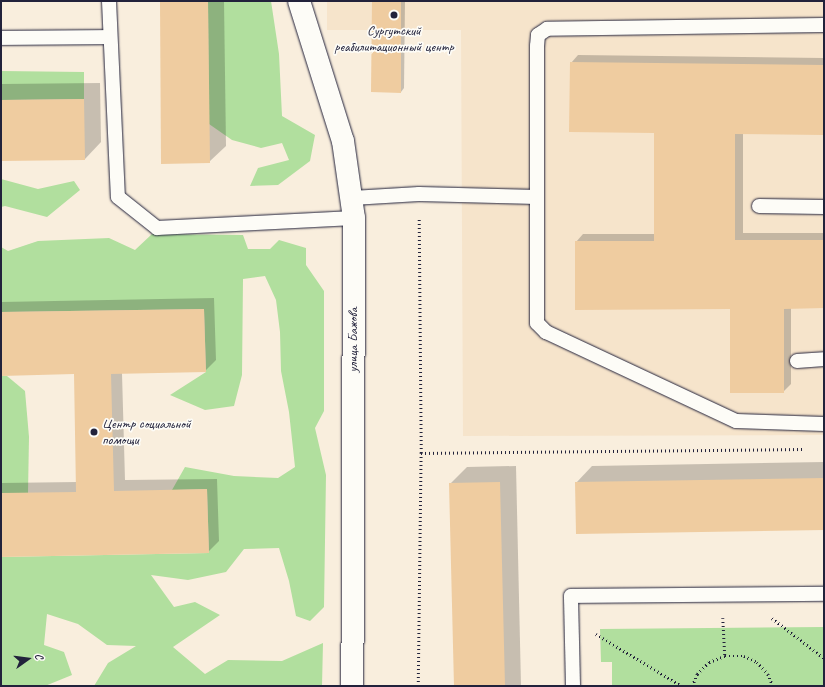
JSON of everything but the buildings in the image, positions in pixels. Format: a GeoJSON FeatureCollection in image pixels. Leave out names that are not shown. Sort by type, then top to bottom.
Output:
{"type":"FeatureCollection","features":[{"type":"Feature","properties":{"kind":"street","name":"улица Бажова"},"geometry":{"type":"LineString","coordinates":[[299,1],[343,141],[353,208],[352,686]]}},
{"type":"Feature","properties":{"kind":"lane"},"geometry":{"type":"LineString","coordinates":[[109,1],[118,197],[157,228],[353,208],[419,194],[537,197]]}},
{"type":"Feature","properties":{"kind":"lane"},"geometry":{"type":"LineString","coordinates":[[824,25],[547,29],[538,34],[537,197],[537,323],[546,332],[736,421],[824,424]]}},
{"type":"Feature","properties":{"kind":"lane"},"geometry":{"type":"LineString","coordinates":[[1,38],[110,37]]}},
{"type":"Feature","properties":{"kind":"lane"},"geometry":{"type":"LineString","coordinates":[[759,206],[824,206]]}},
{"type":"Feature","properties":{"kind":"lane"},"geometry":{"type":"LineString","coordinates":[[797,361],[824,360]]}},
{"type":"Feature","properties":{"kind":"lane"},"geometry":{"type":"LineString","coordinates":[[573,686],[571,596],[824,594]]}},
{"type":"Feature","properties":{"kind":"path"},"geometry":{"type":"LineString","coordinates":[[418,686],[421,453],[419,194]]}},
{"type":"Feature","properties":{"kind":"path"},"geometry":{"type":"LineString","coordinates":[[421,453],[808,449]]}},
{"type":"Feature","properties":{"kind":"path"},"geometry":{"type":"LineString","coordinates":[[722,595],[725,656]]}},
{"type":"Feature","properties":{"kind":"path"},"geometry":{"type":"LineString","coordinates":[[740,595],[824,658]]}},
{"type":"Feature","properties":{"kind":"path"},"geometry":{"type":"LineString","coordinates":[[572,620],[682,686]]}},
{"type":"Feature","properties":{"kind":"path"},"geometry":{"type":"LineString","coordinates":[[692,686],[697,674],[709,662],[725,656],[744,656],[757,662],[768,674],[773,686]]}},
{"type":"Feature","properties":{"kind":"shaded area"},"geometry":{"type":"Polygon","coordinates":[[[327,1],[824,1],[824,435],[463,436],[461,30],[327,30],[327,1]]]}},
{"type":"Feature","properties":{"kind":"green space"},"geometry":{"type":"Polygon","coordinates":[[[208,1],[271,1],[279,54],[282,116],[315,135],[310,161],[278,185],[250,186],[258,168],[289,160],[282,143],[261,148],[232,140],[209,124],[208,1]]]}},
{"type":"Feature","properties":{"kind":"green space"},"geometry":{"type":"Polygon","coordinates":[[[1,71],[84,72],[84,99],[1,100],[1,71]]]}},
{"type":"Feature","properties":{"kind":"green space"},"geometry":{"type":"Polygon","coordinates":[[[1,179],[38,189],[74,181],[80,190],[47,217],[5,206],[1,207],[1,179]]]}},
{"type":"Feature","properties":{"kind":"green space"},"geometry":{"type":"Polygon","coordinates":[[[152,234],[243,235],[248,249],[270,249],[279,240],[306,248],[306,265],[324,291],[324,411],[315,428],[326,475],[324,607],[310,621],[296,616],[289,581],[279,548],[244,549],[226,572],[188,580],[151,575],[174,607],[195,602],[220,615],[173,647],[205,674],[228,660],[282,661],[323,643],[322,686],[94,686],[108,663],[136,646],[107,645],[78,624],[47,614],[44,645],[64,652],[72,675],[45,686],[1,686],[1,557],[209,553],[207,489],[172,490],[185,467],[234,476],[278,478],[295,467],[289,412],[281,371],[280,332],[276,300],[265,276],[243,279],[242,375],[234,406],[205,410],[170,395],[206,372],[204,309],[1,312],[1,247],[8,251],[38,241],[109,238],[135,250],[152,234]]]}},
{"type":"Feature","properties":{"kind":"green space"},"geometry":{"type":"Polygon","coordinates":[[[1,376],[7,376],[25,391],[29,437],[28,493],[1,493],[1,376]]]}},
{"type":"Feature","properties":{"kind":"green space"},"geometry":{"type":"Polygon","coordinates":[[[824,627],[824,686],[612,686],[612,662],[601,662],[600,629],[824,627]]]}},
{"type":"Feature","properties":{"kind":"place","name":"Сургутский реабилитационный центр"},"geometry":{"type":"Point","coordinates":[394,15]}},
{"type":"Feature","properties":{"kind":"place","name":"Центр социальной помощи"},"geometry":{"type":"Point","coordinates":[94,432]}}]}
